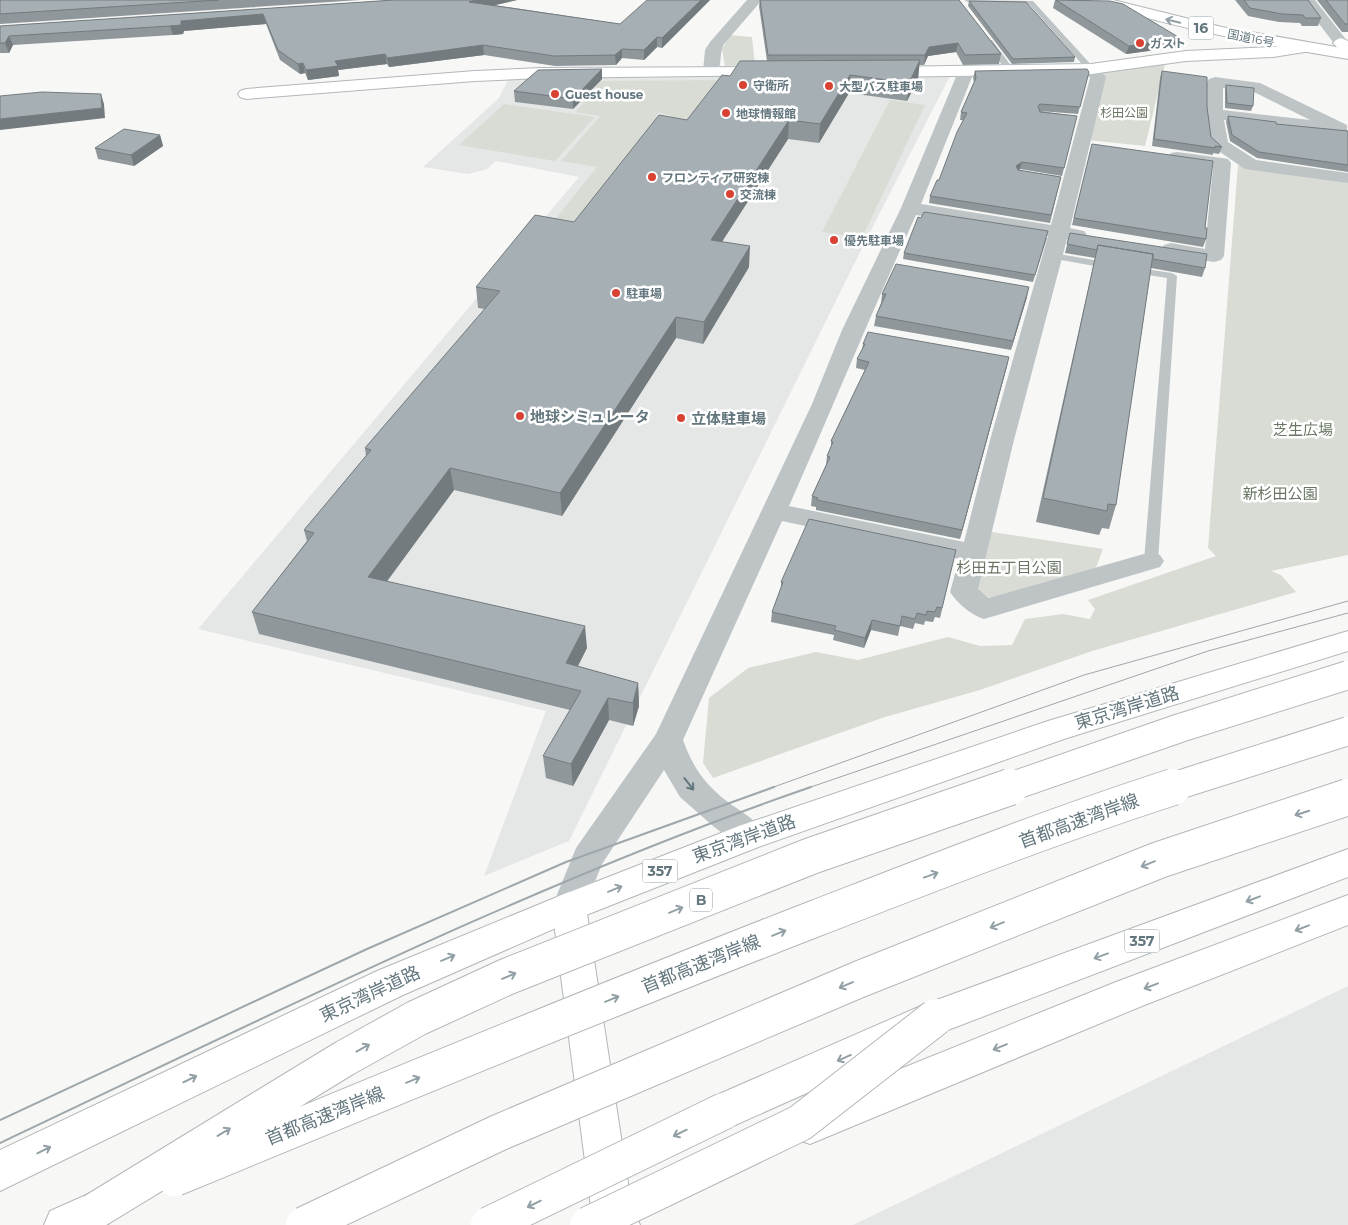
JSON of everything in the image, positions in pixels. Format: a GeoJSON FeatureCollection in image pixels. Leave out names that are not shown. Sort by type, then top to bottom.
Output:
{"type":"FeatureCollection","features":[{"type":"Feature","properties":{"kind":"main road","name":"国道16号"},"geometry":{"type":"LineString","coordinates":[[1098,0],[1177,22],[1306,48],[1347,47]]}},
{"type":"Feature","properties":{"kind":"main road","name":"国道16号"},"geometry":{"type":"LineString","coordinates":[[1144,0],[1347,47]]}},
{"type":"Feature","properties":{"kind":"main road"},"geometry":{"type":"LineString","coordinates":[[865,72],[1091,69],[1186,56],[1273,52],[1306,48]]}},
{"type":"Feature","properties":{"kind":"main road"},"geometry":{"type":"LineString","coordinates":[[246,94],[475,76],[711,71],[786,72]]}},
{"type":"Feature","properties":{"kind":"main road","name":"東京湾岸道路"},"geometry":{"type":"LineString","coordinates":[[0,1171],[390,983],[569,908],[750,836],[1059,729],[1348,641]]}},
{"type":"Feature","properties":{"kind":"main road","name":"B"},"geometry":{"type":"LineString","coordinates":[[78,1218],[345,1058],[417,1018],[506,977],[811,856],[1180,728],[1348,675]]}},
{"type":"Feature","properties":{"kind":"main road","name":"首都高速湾岸線"},"geometry":{"type":"LineString","coordinates":[[78,1218],[506,1041],[826,914],[1110,809],[1348,731]]}},
{"type":"Feature","properties":{"kind":"main road"},"geometry":{"type":"LineString","coordinates":[[304,1225],[498,1134],[860,979],[1159,860],[1348,797]]}},
{"type":"Feature","properties":{"kind":"main road","name":"357"},"geometry":{"type":"LineString","coordinates":[[489,1225],[724,1111],[936,1017],[1348,863]]}},
{"type":"Feature","properties":{"kind":"main road"},"geometry":{"type":"LineString","coordinates":[[569,908],[606,1219]]}},
{"type":"Feature","properties":{"kind":"main road"},"geometry":{"type":"LineString","coordinates":[[574,1225],[606,1219],[1129,994],[1348,910]]}},
{"type":"Feature","properties":{"kind":"main road"},"geometry":{"type":"LineString","coordinates":[[606,1219],[800,1123],[936,1017]]}},
{"type":"Feature","properties":{"kind":"street"},"geometry":{"type":"LineString","coordinates":[[711,71],[713,50],[755,0]]}},
{"type":"Feature","properties":{"kind":"street"},"geometry":{"type":"LineString","coordinates":[[1308,0],[1347,47]]}},
{"type":"Feature","properties":{"kind":"street"},"geometry":{"type":"LineString","coordinates":[[1091,69],[1098,77],[1083,120],[1092,144],[1067,181],[1053,256],[1034,290],[1015,359],[1002,440],[964,592],[984,608],[1151,562]]}},
{"type":"Feature","properties":{"kind":"street"},"geometry":{"type":"LineString","coordinates":[[569,908],[588,858],[668,740],[823,404],[862,332],[894,266],[910,208],[966,72]]}},
{"type":"Feature","properties":{"kind":"street"},"geometry":{"type":"LineString","coordinates":[[1344,130],[1254,86],[1215,82],[1215,114],[1220,144],[1252,166],[1348,178]]}},
{"type":"Feature","properties":{"kind":"street"},"geometry":{"type":"LineString","coordinates":[[1215,114],[1344,130]]}},
{"type":"Feature","properties":{"kind":"street"},"geometry":{"type":"LineString","coordinates":[[1156,247],[1214,256],[1222,163],[1157,154]]}},
{"type":"Feature","properties":{"kind":"street"},"geometry":{"type":"LineString","coordinates":[[910,208],[1098,238]]}},
{"type":"Feature","properties":{"kind":"street"},"geometry":{"type":"LineString","coordinates":[[775,510],[974,553]]}},
{"type":"Feature","properties":{"kind":"street"},"geometry":{"type":"LineString","coordinates":[[668,740],[677,764],[695,791],[750,836]]}},
{"type":"Feature","properties":{"kind":"lane"},"geometry":{"type":"LineString","coordinates":[[968,0],[1031,2],[1091,69]]}},
{"type":"Feature","properties":{"kind":"lane"},"geometry":{"type":"LineString","coordinates":[[981,32],[1011,71]]}},
{"type":"Feature","properties":{"kind":"lane"},"geometry":{"type":"LineString","coordinates":[[1053,256],[1172,276],[1151,562]]}},
{"type":"Feature","properties":{"kind":"shaded area"},"geometry":{"type":"Polygon","coordinates":[[[952,72],[865,242],[569,841],[484,876],[546,711],[198,629],[579,177],[496,161],[487,169],[468,174],[423,167],[499,98],[509,78],[952,72]]]}},
{"type":"Feature","properties":{"kind":"shaded area"},"geometry":{"type":"Polygon","coordinates":[[[1348,986],[1348,1225],[853,1225],[1348,986]]]}},
{"type":"Feature","properties":{"kind":"green space"},"geometry":{"type":"Polygon","coordinates":[[[730,35],[752,37],[755,65],[725,66],[722,49],[730,35]]]}},
{"type":"Feature","properties":{"kind":"green space","name":"杉田公園"},"geometry":{"type":"Polygon","coordinates":[[[1165,64],[1145,146],[1087,140],[1104,75],[1103,72],[1165,64]]]}},
{"type":"Feature","properties":{"kind":"green space"},"geometry":{"type":"Polygon","coordinates":[[[734,80],[703,112],[685,121],[659,112],[655,117],[687,134],[577,231],[549,227],[597,167],[561,161],[600,116],[575,112],[596,90],[596,85],[590,81],[734,80]]]}},
{"type":"Feature","properties":{"kind":"green space"},"geometry":{"type":"Polygon","coordinates":[[[890,100],[925,105],[862,238],[822,232],[890,100]]]}},
{"type":"Feature","properties":{"kind":"green space"},"geometry":{"type":"Polygon","coordinates":[[[504,104],[595,117],[555,161],[459,145],[504,104]]]}},
{"type":"Feature","properties":{"kind":"green space"},"geometry":{"type":"Polygon","coordinates":[[[1238,165],[1348,183],[1348,555],[1271,571],[1281,575],[1296,592],[1092,651],[980,690],[885,717],[713,778],[703,763],[709,698],[748,668],[816,652],[858,660],[948,637],[980,646],[1012,645],[1025,619],[1063,614],[1090,619],[1095,609],[1088,600],[1216,556],[1208,548],[1238,165]]]}},
{"type":"Feature","properties":{"kind":"green space","name":"杉田五丁目公園"},"geometry":{"type":"Polygon","coordinates":[[[986,531],[1103,549],[1095,570],[998,603],[969,584],[986,531]]]}},
{"type":"Feature","properties":{"kind":"building"},"geometry":{"type":"Polygon","coordinates":[[[0,0],[219,0],[0,14],[0,0]]]}},
{"type":"Feature","properties":{"kind":"building"},"geometry":{"type":"Polygon","coordinates":[[[394,0],[476,0],[469,2],[620,24],[647,0],[701,0],[662,38],[657,37],[644,50],[622,49],[615,55],[554,56],[483,45],[387,58],[385,54],[335,61],[338,66],[306,70],[303,63],[298,64],[278,50],[263,14],[181,21],[181,25],[170,26],[9,36],[5,43],[0,43],[0,26],[394,0]]]}},
{"type":"Feature","properties":{"kind":"building"},"geometry":{"type":"Polygon","coordinates":[[[760,0],[959,0],[1001,54],[965,55],[958,43],[929,47],[925,55],[768,55],[760,0]]]}},
{"type":"Feature","properties":{"kind":"building"},"geometry":{"type":"Polygon","coordinates":[[[1056,0],[1110,1],[1123,4],[1180,38],[1129,46],[1056,0]]]}},
{"type":"Feature","properties":{"kind":"building"},"geometry":{"type":"Polygon","coordinates":[[[1244,0],[1308,0],[1321,18],[1305,18],[1303,15],[1282,14],[1250,8],[1244,0]]]}},
{"type":"Feature","properties":{"kind":"building"},"geometry":{"type":"Polygon","coordinates":[[[1326,0],[1348,0],[1348,24],[1345,24],[1326,0]]]}},
{"type":"Feature","properties":{"kind":"building"},"geometry":{"type":"Polygon","coordinates":[[[969,1],[1026,2],[1075,57],[1013,59],[969,1]]]}},
{"type":"Feature","properties":{"kind":"building"},"geometry":{"type":"Polygon","coordinates":[[[920,60],[909,83],[850,75],[820,124],[789,120],[711,240],[750,246],[704,322],[676,317],[560,493],[450,468],[368,577],[585,626],[566,663],[638,683],[633,703],[608,698],[571,764],[543,756],[581,691],[252,612],[314,533],[304,530],[371,450],[365,448],[500,291],[476,287],[535,215],[574,222],[659,115],[687,120],[722,75],[730,76],[740,61],[920,60]]]}},
{"type":"Feature","properties":{"kind":"building"},"geometry":{"type":"Polygon","coordinates":[[[602,69],[573,99],[514,91],[538,70],[602,69]]]}},
{"type":"Feature","properties":{"kind":"building"},"geometry":{"type":"Polygon","coordinates":[[[1087,69],[1089,72],[1080,107],[1040,104],[1038,106],[1040,112],[1077,116],[1064,168],[1022,162],[1016,166],[1018,170],[1061,177],[1051,215],[930,196],[937,180],[939,180],[957,132],[967,113],[961,112],[976,78],[975,71],[1087,69]]]}},
{"type":"Feature","properties":{"kind":"building"},"geometry":{"type":"Polygon","coordinates":[[[1162,71],[1207,77],[1207,107],[1211,137],[1222,147],[1215,146],[1215,148],[1154,139],[1162,71]]]}},
{"type":"Feature","properties":{"kind":"building"},"geometry":{"type":"Polygon","coordinates":[[[1226,85],[1254,88],[1253,106],[1227,103],[1226,85]]]}},
{"type":"Feature","properties":{"kind":"building"},"geometry":{"type":"Polygon","coordinates":[[[42,92],[101,94],[102,108],[0,119],[0,96],[42,92]]]}},
{"type":"Feature","properties":{"kind":"building"},"geometry":{"type":"Polygon","coordinates":[[[1228,116],[1276,122],[1276,124],[1348,131],[1348,165],[1259,152],[1232,135],[1228,116]]]}},
{"type":"Feature","properties":{"kind":"building"},"geometry":{"type":"Polygon","coordinates":[[[124,129],[160,135],[131,155],[95,148],[124,129]]]}},
{"type":"Feature","properties":{"kind":"building"},"geometry":{"type":"Polygon","coordinates":[[[1092,144],[1213,161],[1205,228],[1207,228],[1206,239],[1074,218],[1092,144]]]}},
{"type":"Feature","properties":{"kind":"building"},"geometry":{"type":"Polygon","coordinates":[[[924,212],[1048,231],[1035,275],[904,253],[918,217],[921,218],[924,212]]]}},
{"type":"Feature","properties":{"kind":"building"},"geometry":{"type":"Polygon","coordinates":[[[1070,233],[1207,254],[1205,268],[1153,259],[1153,254],[1098,245],[1097,250],[1067,244],[1070,233]]]}},
{"type":"Feature","properties":{"kind":"building"},"geometry":{"type":"Polygon","coordinates":[[[1098,245],[1153,254],[1116,505],[1108,504],[1107,511],[1043,498],[1098,245]]]}},
{"type":"Feature","properties":{"kind":"building"},"geometry":{"type":"Polygon","coordinates":[[[896,264],[1029,287],[1013,341],[876,316],[886,294],[882,294],[896,264]]]}},
{"type":"Feature","properties":{"kind":"building"},"geometry":{"type":"Polygon","coordinates":[[[868,332],[1009,357],[962,530],[817,500],[818,498],[812,496],[830,457],[827,456],[833,442],[831,441],[869,362],[857,359],[865,344],[863,344],[868,332]]]}},
{"type":"Feature","properties":{"kind":"building"},"geometry":{"type":"Polygon","coordinates":[[[809,519],[956,550],[942,608],[937,607],[935,612],[927,611],[926,615],[917,613],[915,619],[902,616],[900,626],[872,620],[865,638],[834,630],[836,626],[772,612],[783,582],[781,582],[809,519]]]}},
{"type":"Feature","properties":{"kind":"tram line"},"geometry":{"type":"LineString","coordinates":[[771,788],[1084,675],[1348,601]]}},
{"type":"Feature","properties":{"kind":"tram line"},"geometry":{"type":"LineString","coordinates":[[808,788],[1208,651],[1348,613]]}},
{"type":"Feature","properties":{"kind":"tram line"},"geometry":{"type":"LineString","coordinates":[[0,1120],[367,949],[566,862],[774,787]]}},
{"type":"Feature","properties":{"kind":"tram line"},"geometry":{"type":"LineString","coordinates":[[0,1143],[300,1000],[502,909],[604,865],[811,787]]}},
{"type":"Feature","properties":{"kind":"place","name":"ガスト"},"geometry":{"type":"Point","coordinates":[1140,43]}},
{"type":"Feature","properties":{"kind":"place","name":"守衛所"},"geometry":{"type":"Point","coordinates":[743,85]}},
{"type":"Feature","properties":{"kind":"place","name":"大型バス駐車場"},"geometry":{"type":"Point","coordinates":[829,86]}},
{"type":"Feature","properties":{"kind":"place","name":"Guest house"},"geometry":{"type":"Point","coordinates":[555,94]}},
{"type":"Feature","properties":{"kind":"place","name":"地球情報館"},"geometry":{"type":"Point","coordinates":[726,113]}},
{"type":"Feature","properties":{"kind":"place","name":"フロンティア研究棟"},"geometry":{"type":"Point","coordinates":[652,177]}},
{"type":"Feature","properties":{"kind":"place","name":"交流棟"},"geometry":{"type":"Point","coordinates":[730,194]}},
{"type":"Feature","properties":{"kind":"place","name":"優先駐車場"},"geometry":{"type":"Point","coordinates":[834,240]}},
{"type":"Feature","properties":{"kind":"place","name":"駐車場"},"geometry":{"type":"Point","coordinates":[616,293]}},
{"type":"Feature","properties":{"kind":"place","name":"地球シミュレータ"},"geometry":{"type":"Point","coordinates":[520,416]}},
{"type":"Feature","properties":{"kind":"place","name":"立体駐車場"},"geometry":{"type":"Point","coordinates":[681,418]}},
{"type":"Feature","properties":{"kind":"park label","name":"芝生広場"},"geometry":{"type":"Point","coordinates":[1303,429]}},
{"type":"Feature","properties":{"kind":"park label","name":"新杉田公園"},"geometry":{"type":"Point","coordinates":[1280,493]}}]}
